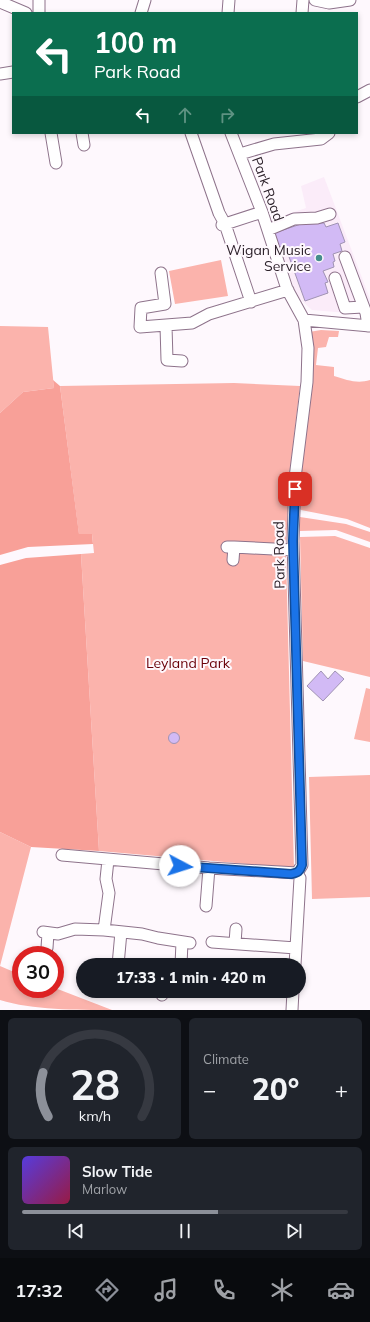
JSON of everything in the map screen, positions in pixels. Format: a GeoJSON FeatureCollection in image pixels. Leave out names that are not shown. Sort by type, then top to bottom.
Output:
{"type":"FeatureCollection","features":[{"type":"Feature","properties":{"kind":"street"},"geometry":{"type":"LineString","coordinates":[[38,0],[39,12]]}},
{"type":"Feature","properties":{"kind":"street"},"geometry":{"type":"LineString","coordinates":[[141,12],[145,0]]}},
{"type":"Feature","properties":{"kind":"street"},"geometry":{"type":"LineString","coordinates":[[302,12],[303,0]]}},
{"type":"Feature","properties":{"kind":"street"},"geometry":{"type":"LineString","coordinates":[[315,0],[329,3],[350,0]]}},
{"type":"Feature","properties":{"kind":"street"},"geometry":{"type":"LineString","coordinates":[[0,2],[24,12]]}},
{"type":"Feature","properties":{"kind":"street"},"geometry":{"type":"LineString","coordinates":[[0,74],[12,72]]}},
{"type":"Feature","properties":{"kind":"street"},"geometry":{"type":"LineString","coordinates":[[358,96],[370,90]]}},
{"type":"Feature","properties":{"kind":"street"},"geometry":{"type":"LineString","coordinates":[[51,134],[56,165]]}},
{"type":"Feature","properties":{"kind":"street"},"geometry":{"type":"LineString","coordinates":[[82,134],[84,145]]}},
{"type":"Feature","properties":{"kind":"street"},"geometry":{"type":"LineString","coordinates":[[191,134],[251,302]]}},
{"type":"Feature","properties":{"kind":"street","name":"Park Road"},"geometry":{"type":"LineString","coordinates":[[231,134],[262,212],[288,290],[304,320],[308,365],[296,478],[293,550],[302,865],[297,873],[300,878],[295,958]]}},
{"type":"Feature","properties":{"kind":"street"},"geometry":{"type":"LineString","coordinates":[[240,154],[274,144],[321,139],[328,134]]}},
{"type":"Feature","properties":{"kind":"street"},"geometry":{"type":"LineString","coordinates":[[224,224],[262,212]]}},
{"type":"Feature","properties":{"kind":"street"},"geometry":{"type":"LineString","coordinates":[[268,230],[294,220],[316,218],[330,214]]}},
{"type":"Feature","properties":{"kind":"street"},"geometry":{"type":"LineString","coordinates":[[304,320],[369,326],[345,257]]}},
{"type":"Feature","properties":{"kind":"street"},"geometry":{"type":"LineString","coordinates":[[161,273],[165,304],[141,308],[140,327],[192,323],[209,314],[288,290]]}},
{"type":"Feature","properties":{"kind":"street"},"geometry":{"type":"LineString","coordinates":[[335,278],[346,308],[363,307]]}},
{"type":"Feature","properties":{"kind":"street"},"geometry":{"type":"LineString","coordinates":[[166,326],[167,360],[182,361]]}},
{"type":"Feature","properties":{"kind":"street"},"geometry":{"type":"LineString","coordinates":[[233,560],[230,547],[293,550]]}},
{"type":"Feature","properties":{"kind":"street"},"geometry":{"type":"LineString","coordinates":[[62,855],[209,868],[291,874],[297,873]]}},
{"type":"Feature","properties":{"kind":"street"},"geometry":{"type":"LineString","coordinates":[[104,930],[109,893],[106,879],[108,860]]}},
{"type":"Feature","properties":{"kind":"street"},"geometry":{"type":"LineString","coordinates":[[206,906],[209,868]]}},
{"type":"Feature","properties":{"kind":"street"},"geometry":{"type":"LineString","coordinates":[[47,946],[46,932],[58,934],[75,929],[104,930],[186,942],[183,958]]}},
{"type":"Feature","properties":{"kind":"street"},"geometry":{"type":"LineString","coordinates":[[235,943],[236,929]]}},
{"type":"Feature","properties":{"kind":"street"},"geometry":{"type":"LineString","coordinates":[[119,958],[121,932]]}},
{"type":"Feature","properties":{"kind":"street"},"geometry":{"type":"LineString","coordinates":[[212,942],[296,948]]}},
{"type":"Feature","properties":{"kind":"street"},"geometry":{"type":"LineString","coordinates":[[292,1010],[293,998]]}},
{"type":"Feature","properties":{"kind":"shaded area","name":"Wigan Music Service"},"geometry":{"type":"Polygon","coordinates":[[[324,177],[370,299],[370,315],[312,310],[297,296],[270,220],[306,208],[301,186],[324,177]]]}},
{"type":"Feature","properties":{"kind":"shaded area"},"geometry":{"type":"Polygon","coordinates":[[[53,380],[60,386],[79,534],[92,534],[93,544],[28,547],[0,555],[0,413],[23,392],[54,388],[53,380]]]}},
{"type":"Feature","properties":{"kind":"shaded area"},"geometry":{"type":"Polygon","coordinates":[[[81,554],[99,851],[31,847],[0,832],[0,565],[26,558],[81,554]]]}},
{"type":"Feature","properties":{"kind":"green space"},"geometry":{"type":"Polygon","coordinates":[[[221,260],[228,296],[175,304],[169,271],[221,260]]]}},
{"type":"Feature","properties":{"kind":"green space"},"geometry":{"type":"Polygon","coordinates":[[[0,326],[48,327],[54,388],[23,392],[0,413],[0,326]]]}},
{"type":"Feature","properties":{"kind":"green space"},"geometry":{"type":"Polygon","coordinates":[[[321,330],[339,331],[338,337],[329,337],[326,347],[318,348],[316,365],[334,367],[334,376],[343,379],[356,382],[370,380],[370,528],[347,519],[301,510],[297,506],[309,332],[321,330]]]}},
{"type":"Feature","properties":{"kind":"green space","name":"Leyland Park"},"geometry":{"type":"Polygon","coordinates":[[[234,383],[300,386],[291,462],[286,544],[223,545],[224,552],[286,555],[294,868],[99,851],[81,554],[94,553],[92,534],[79,535],[60,386],[234,383]]]}},
{"type":"Feature","properties":{"kind":"green space"},"geometry":{"type":"Polygon","coordinates":[[[300,517],[346,524],[370,532],[370,542],[336,530],[300,531],[300,517]]]}},
{"type":"Feature","properties":{"kind":"green space"},"geometry":{"type":"Polygon","coordinates":[[[335,536],[370,548],[370,677],[303,661],[300,537],[335,536]]]}},
{"type":"Feature","properties":{"kind":"green space"},"geometry":{"type":"Polygon","coordinates":[[[366,688],[370,689],[370,742],[354,739],[366,688]]]}},
{"type":"Feature","properties":{"kind":"green space"},"geometry":{"type":"Polygon","coordinates":[[[370,775],[370,897],[312,899],[309,777],[370,775]]]}},
{"type":"Feature","properties":{"kind":"green space"},"geometry":{"type":"Polygon","coordinates":[[[0,832],[31,847],[0,966],[0,832]]]}},
{"type":"Feature","properties":{"kind":"green space"},"geometry":{"type":"Polygon","coordinates":[[[0,966],[12,971],[12,998],[64,998],[64,991],[76,996],[76,998],[81,998],[112,1010],[40,1008],[0,1000],[0,966]]]}},
{"type":"Feature","properties":{"kind":"building"},"geometry":{"type":"Polygon","coordinates":[[[304,223],[324,223],[326,227],[338,223],[345,242],[340,244],[342,251],[333,254],[335,261],[333,262],[334,267],[323,271],[328,282],[325,283],[328,293],[305,301],[288,254],[285,255],[282,246],[279,247],[274,233],[304,223]]]}},
{"type":"Feature","properties":{"kind":"building"},"geometry":{"type":"Polygon","coordinates":[[[321,671],[328,679],[335,671],[344,679],[323,701],[307,686],[321,671]]]}},
{"type":"Feature","properties":{"kind":"building"},"geometry":{"type":"Polygon","coordinates":[[[172,733],[176,733],[178,734],[178,742],[172,743],[169,740],[169,736],[172,733]]]}},
{"type":"Feature","properties":{"kind":"place","name":"Wigan Music Service"},"geometry":{"type":"Point","coordinates":[319,258]}},
{"type":"Feature","properties":{"kind":"route"},"geometry":{"type":"LineString","coordinates":[[180,866],[291,874],[297,873],[302,865],[293,541],[295,489]]}}]}
